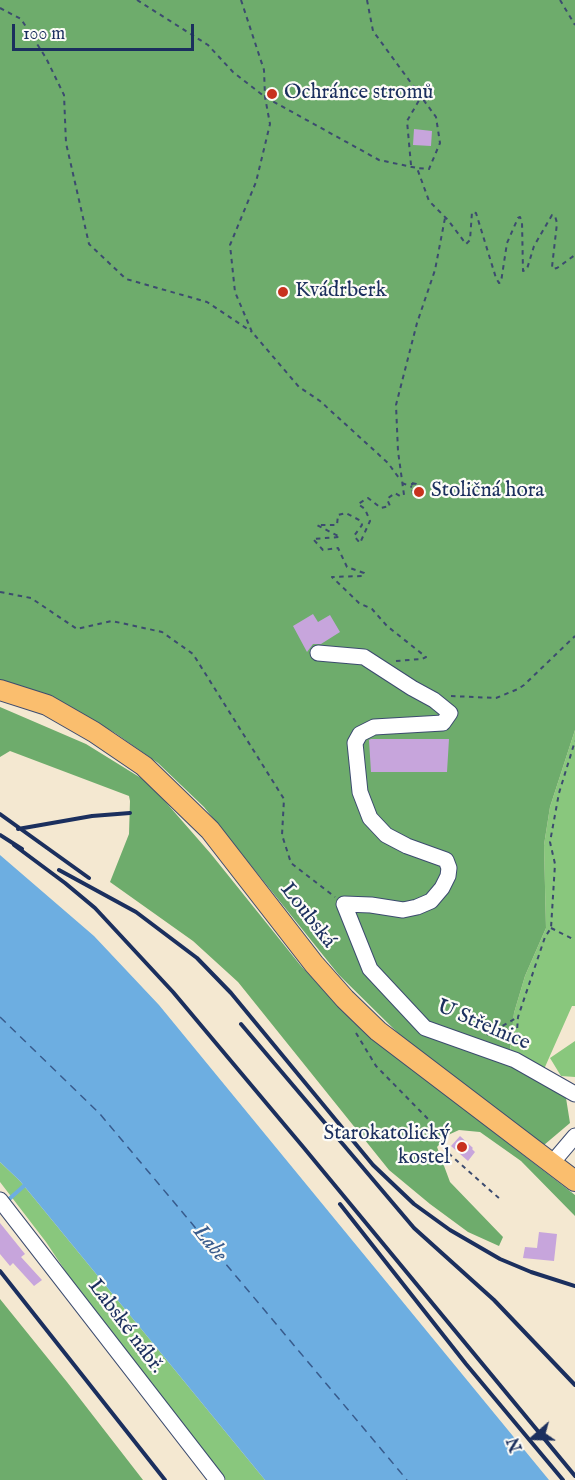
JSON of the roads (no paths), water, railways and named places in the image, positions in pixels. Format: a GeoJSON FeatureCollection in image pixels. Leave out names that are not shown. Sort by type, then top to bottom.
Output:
{"type":"FeatureCollection","features":[{"type":"Feature","properties":{"kind":"main road","name":"Loubská"},"geometry":{"type":"LineString","coordinates":[[0,690],[47,705],[94,732],[144,766],[210,830],[314,964],[378,1031],[575,1181]]}},
{"type":"Feature","properties":{"kind":"street","name":"U Střelnice"},"geometry":{"type":"LineString","coordinates":[[318,653],[364,657],[434,700],[450,713],[443,723],[374,727],[360,734],[355,743],[360,792],[370,818],[386,835],[407,846],[446,860],[449,868],[442,888],[431,901],[417,907],[403,910],[344,904],[370,969],[425,1028],[515,1060],[575,1094]]}},
{"type":"Feature","properties":{"kind":"street"},"geometry":{"type":"LineString","coordinates":[[552,1163],[575,1136]]}},
{"type":"Feature","properties":{"kind":"street","name":"Labské nábř."},"geometry":{"type":"LineString","coordinates":[[0,1200],[217,1480]]}},
{"type":"Feature","properties":{"kind":"water","name":"Labe"},"geometry":{"type":"Polygon","coordinates":[[[0,855],[94,936],[159,1005],[549,1480],[265,1480],[20,1181],[0,1162],[0,855]]]}},
{"type":"Feature","properties":{"kind":"waterway"},"geometry":{"type":"LineString","coordinates":[[7,1201],[26,1184]]}},
{"type":"Feature","properties":{"kind":"railway"},"geometry":{"type":"LineString","coordinates":[[18,829],[92,816],[130,813]]}},
{"type":"Feature","properties":{"kind":"railway"},"geometry":{"type":"LineString","coordinates":[[0,814],[89,878]]}},
{"type":"Feature","properties":{"kind":"railway"},"geometry":{"type":"LineString","coordinates":[[0,835],[22,849]]}},
{"type":"Feature","properties":{"kind":"railway"},"geometry":{"type":"LineString","coordinates":[[14,845],[95,908],[173,992],[575,1476]]}},
{"type":"Feature","properties":{"kind":"railway"},"geometry":{"type":"LineString","coordinates":[[59,870],[136,912],[197,958],[231,993],[373,1165],[414,1204],[450,1230],[500,1259],[575,1286]]}},
{"type":"Feature","properties":{"kind":"railway"},"geometry":{"type":"LineString","coordinates":[[241,1024],[414,1228],[494,1300],[575,1385]]}},
{"type":"Feature","properties":{"kind":"railway"},"geometry":{"type":"LineString","coordinates":[[340,1204],[466,1364],[563,1480]]}},
{"type":"Feature","properties":{"kind":"railway"},"geometry":{"type":"LineString","coordinates":[[0,1271],[165,1480]]}},
{"type":"Feature","properties":{"kind":"place","name":"Ochránce stromů"},"geometry":{"type":"Point","coordinates":[272,94]}},
{"type":"Feature","properties":{"kind":"place","name":"Kvádrberk"},"geometry":{"type":"Point","coordinates":[283,292]}},
{"type":"Feature","properties":{"kind":"place","name":"Stoličná hora"},"geometry":{"type":"Point","coordinates":[419,492]}},
{"type":"Feature","properties":{"kind":"place","name":"Starokatolický kostel"},"geometry":{"type":"Point","coordinates":[462,1147]}}]}
